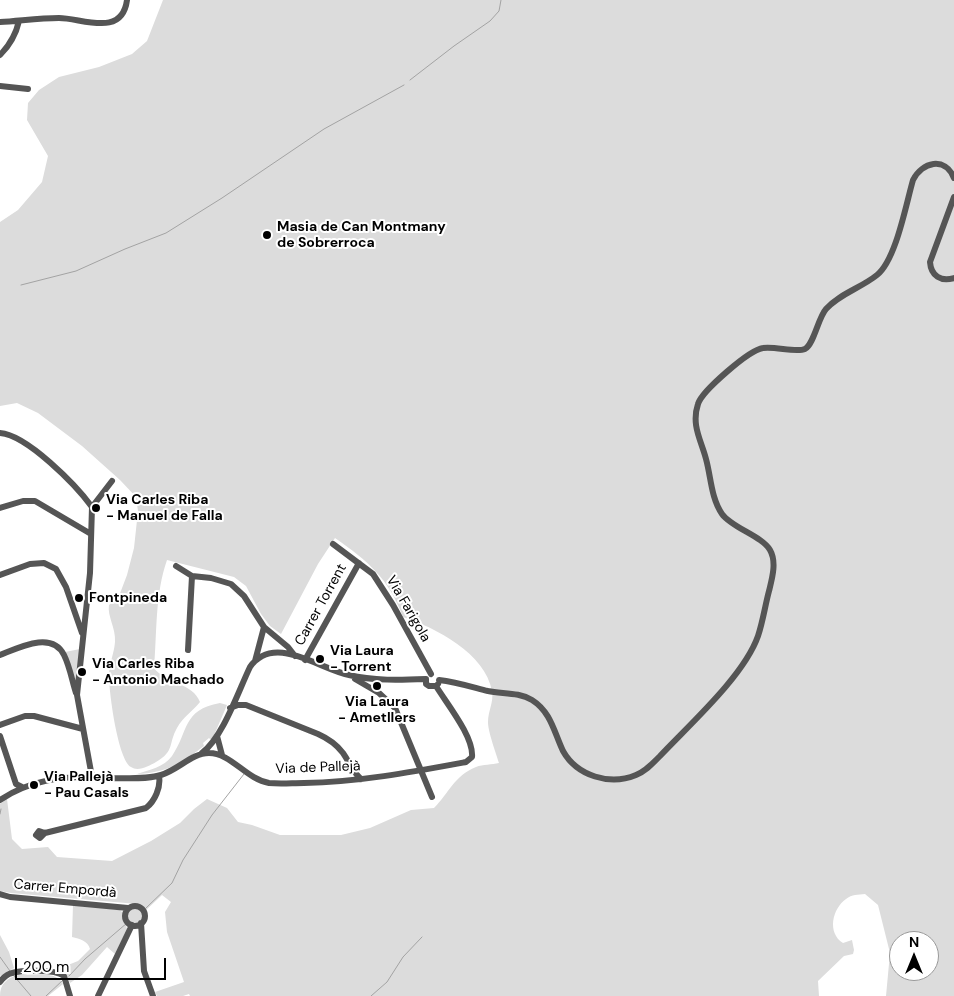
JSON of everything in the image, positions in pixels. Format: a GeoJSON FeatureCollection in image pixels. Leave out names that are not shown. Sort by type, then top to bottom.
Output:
{"type":"FeatureCollection","features":[{"type":"Feature","properties":{"kind":"street"},"geometry":{"type":"LineString","coordinates":[[0,22],[60,18],[100,24],[118,17],[126,8],[127,0]]}},
{"type":"Feature","properties":{"kind":"street"},"geometry":{"type":"LineString","coordinates":[[0,54],[7,48],[16,31],[18,21]]}},
{"type":"Feature","properties":{"kind":"street"},"geometry":{"type":"LineString","coordinates":[[0,86],[28,89]]}},
{"type":"Feature","properties":{"kind":"street"},"geometry":{"type":"LineString","coordinates":[[426,680],[426,684],[429,686],[438,683],[522,696],[532,700],[540,706],[551,720],[563,751],[570,760],[579,768],[596,777],[607,780],[624,779],[647,769],[741,668],[758,636],[773,571],[773,557],[767,546],[722,515],[717,504],[704,453],[695,427],[694,418],[699,401],[708,389],[743,358],[757,349],[770,347],[799,350],[805,348],[810,342],[820,317],[830,304],[875,277],[884,268],[895,244],[912,180],[918,171],[927,165],[938,164],[950,171],[954,178]]}},
{"type":"Feature","properties":{"kind":"street"},"geometry":{"type":"LineString","coordinates":[[954,197],[930,262],[931,270],[937,278],[947,280],[954,278]]}},
{"type":"Feature","properties":{"kind":"street"},"geometry":{"type":"LineString","coordinates":[[0,433],[16,438],[34,450],[65,476],[92,507]]}},
{"type":"Feature","properties":{"kind":"street"},"geometry":{"type":"LineString","coordinates":[[77,695],[90,572],[92,507],[112,482]]}},
{"type":"Feature","properties":{"kind":"street"},"geometry":{"type":"LineString","coordinates":[[0,508],[23,501],[35,501],[91,534]]}},
{"type":"Feature","properties":{"kind":"street","name":"Via Farigola"},"geometry":{"type":"LineString","coordinates":[[333,544],[373,574],[393,605],[431,674]]}},
{"type":"Feature","properties":{"kind":"street"},"geometry":{"type":"LineString","coordinates":[[0,575],[30,564],[44,563],[56,569],[66,587],[83,635]]}},
{"type":"Feature","properties":{"kind":"street","name":"Carrer Torrent"},"geometry":{"type":"LineString","coordinates":[[305,660],[359,563]]}},
{"type":"Feature","properties":{"kind":"street"},"geometry":{"type":"LineString","coordinates":[[176,566],[192,576],[216,579],[231,584],[244,596],[264,627],[288,647],[295,656]]}},
{"type":"Feature","properties":{"kind":"street"},"geometry":{"type":"LineString","coordinates":[[188,650],[192,576]]}},
{"type":"Feature","properties":{"kind":"street"},"geometry":{"type":"LineString","coordinates":[[255,661],[264,627]]}},
{"type":"Feature","properties":{"kind":"street"},"geometry":{"type":"LineString","coordinates":[[0,655],[29,643],[42,642],[57,646],[64,654],[77,695],[92,777]]}},
{"type":"Feature","properties":{"kind":"street"},"geometry":{"type":"LineString","coordinates":[[0,800],[22,787],[46,781],[92,777],[159,776],[172,771],[201,754],[217,736],[250,667],[255,661],[268,653],[283,652],[347,675],[379,693],[395,708],[432,797]]}},
{"type":"Feature","properties":{"kind":"street"},"geometry":{"type":"LineString","coordinates":[[426,680],[431,674],[437,675],[438,683]]}},
{"type":"Feature","properties":{"kind":"street"},"geometry":{"type":"LineString","coordinates":[[347,675],[426,680]]}},
{"type":"Feature","properties":{"kind":"street","name":"Via de Pallejà"},"geometry":{"type":"LineString","coordinates":[[222,755],[252,777],[267,782],[321,783],[361,780],[466,762],[472,757],[471,747],[438,683]]}},
{"type":"Feature","properties":{"kind":"street"},"geometry":{"type":"LineString","coordinates":[[238,692],[246,705]]}},
{"type":"Feature","properties":{"kind":"street"},"geometry":{"type":"LineString","coordinates":[[230,708],[246,705],[328,739],[342,752],[352,771],[361,780]]}},
{"type":"Feature","properties":{"kind":"street"},"geometry":{"type":"LineString","coordinates":[[0,725],[25,716],[34,716],[83,729]]}},
{"type":"Feature","properties":{"kind":"street"},"geometry":{"type":"LineString","coordinates":[[0,736],[16,784],[22,787]]}},
{"type":"Feature","properties":{"kind":"street"},"geometry":{"type":"LineString","coordinates":[[201,754],[222,755],[217,736]]}},
{"type":"Feature","properties":{"kind":"street"},"geometry":{"type":"LineString","coordinates":[[344,780],[352,771]]}},
{"type":"Feature","properties":{"kind":"street"},"geometry":{"type":"LineString","coordinates":[[45,833],[146,808],[152,802],[159,786],[159,776]]}},
{"type":"Feature","properties":{"kind":"street","name":"Carrer Empordà"},"geometry":{"type":"LineString","coordinates":[[0,894],[10,897],[128,908]]}},
{"type":"Feature","properties":{"kind":"street"},"geometry":{"type":"LineString","coordinates":[[132,925],[125,919],[125,915],[128,908],[136,906],[142,909],[145,916],[141,923],[144,971],[153,996]]}},
{"type":"Feature","properties":{"kind":"street"},"geometry":{"type":"LineString","coordinates":[[132,925],[141,923]]}},
{"type":"Feature","properties":{"kind":"street"},"geometry":{"type":"LineString","coordinates":[[98,996],[132,925]]}},
{"type":"Feature","properties":{"kind":"street"},"geometry":{"type":"LineString","coordinates":[[0,982],[14,972],[56,972],[64,976],[70,996]]}},
{"type":"Feature","properties":{"kind":"shaded area"},"geometry":{"type":"Polygon","coordinates":[[[163,0],[954,0],[954,996],[886,996],[889,964],[889,981],[939,981],[939,931],[889,931],[889,949],[878,905],[865,894],[848,897],[837,909],[833,921],[835,933],[843,943],[852,940],[854,950],[853,954],[844,956],[818,981],[819,996],[190,996],[189,994],[183,996],[157,996],[155,992],[184,982],[167,932],[165,912],[171,902],[162,895],[145,911],[143,907],[137,904],[0,891],[0,804],[7,799],[12,839],[22,849],[48,847],[57,857],[112,861],[151,841],[180,823],[207,799],[227,808],[238,822],[280,835],[341,835],[370,828],[411,810],[434,808],[462,775],[479,766],[499,763],[488,726],[492,691],[488,677],[480,665],[444,635],[403,617],[384,581],[358,555],[335,538],[318,564],[281,634],[270,626],[261,614],[246,586],[234,577],[167,560],[158,600],[154,668],[165,677],[191,691],[200,702],[179,724],[169,751],[162,758],[140,769],[131,767],[126,762],[118,739],[109,684],[109,672],[115,637],[109,605],[119,596],[134,548],[138,511],[136,497],[82,446],[38,413],[17,403],[0,406],[0,222],[18,210],[42,182],[48,156],[27,120],[28,103],[39,90],[59,77],[99,67],[132,54],[147,41],[163,0]]]}},
{"type":"Feature","properties":{"kind":"shaded area"},"geometry":{"type":"Polygon","coordinates":[[[80,649],[76,682],[65,652],[80,649]]]}},
{"type":"Feature","properties":{"kind":"shaded area"},"geometry":{"type":"Polygon","coordinates":[[[220,703],[227,705],[215,733],[211,740],[209,738],[203,743],[204,746],[173,766],[157,772],[137,774],[156,768],[169,760],[193,716],[208,706],[220,703]]]}},
{"type":"Feature","properties":{"kind":"shaded area"},"geometry":{"type":"Polygon","coordinates":[[[73,905],[120,910],[123,913],[127,929],[115,954],[107,947],[82,975],[70,983],[66,974],[58,969],[78,961],[90,949],[86,942],[72,937],[73,905]]]}},
{"type":"Feature","properties":{"kind":"shaded area"},"geometry":{"type":"Polygon","coordinates":[[[135,908],[141,910],[143,916],[141,922],[135,924],[129,922],[127,916],[129,910],[135,908]]]}},
{"type":"Feature","properties":{"kind":"shaded area"},"geometry":{"type":"Polygon","coordinates":[[[0,935],[9,952],[14,968],[0,976],[0,935]]]}},
{"type":"Feature","properties":{"kind":"shaded area"},"geometry":{"type":"Polygon","coordinates":[[[18,975],[50,975],[60,980],[63,984],[48,996],[0,996],[1,988],[5,982],[18,975]]]}},
{"type":"Feature","properties":{"kind":"waterway"},"geometry":{"type":"LineString","coordinates":[[410,80],[490,21],[499,11],[501,0]]}},
{"type":"Feature","properties":{"kind":"waterway"},"geometry":{"type":"LineString","coordinates":[[21,285],[76,271],[166,233],[222,198],[324,129],[404,85]]}},
{"type":"Feature","properties":{"kind":"waterway"},"geometry":{"type":"LineString","coordinates":[[146,908],[172,883],[183,860],[212,815],[244,774]]}},
{"type":"Feature","properties":{"kind":"waterway"},"geometry":{"type":"LineString","coordinates":[[0,814],[1,809]]}},
{"type":"Feature","properties":{"kind":"waterway"},"geometry":{"type":"LineString","coordinates":[[69,976],[85,959],[127,923]]}},
{"type":"Feature","properties":{"kind":"waterway"},"geometry":{"type":"LineString","coordinates":[[371,996],[387,982],[403,957],[422,937]]}},
{"type":"Feature","properties":{"kind":"waterway"},"geometry":{"type":"LineString","coordinates":[[0,957],[10,971]]}},
{"type":"Feature","properties":{"kind":"waterway"},"geometry":{"type":"LineString","coordinates":[[14,976],[31,996]]}},
{"type":"Feature","properties":{"kind":"waterway"},"geometry":{"type":"LineString","coordinates":[[46,996],[63,980]]}},
{"type":"Feature","properties":{"kind":"place","name":"Masia de Can Montmany de Sobrerroca"},"geometry":{"type":"Point","coordinates":[267,235]}},
{"type":"Feature","properties":{"kind":"place","name":"Via Carles Riba - Manuel de Falla"},"geometry":{"type":"Point","coordinates":[96,508]}},
{"type":"Feature","properties":{"kind":"place","name":"Fontpineda"},"geometry":{"type":"Point","coordinates":[79,598]}},
{"type":"Feature","properties":{"kind":"place","name":"Via Laura - Torrent"},"geometry":{"type":"Point","coordinates":[320,659]}},
{"type":"Feature","properties":{"kind":"place","name":"Via Carles Riba - Antonio Machado"},"geometry":{"type":"Point","coordinates":[82,672]}},
{"type":"Feature","properties":{"kind":"place","name":"Via Laura - Ametllers"},"geometry":{"type":"Point","coordinates":[377,686]}},
{"type":"Feature","properties":{"kind":"place","name":"Via Pallejà - Pau Casals"},"geometry":{"type":"Point","coordinates":[34,785]}}]}
